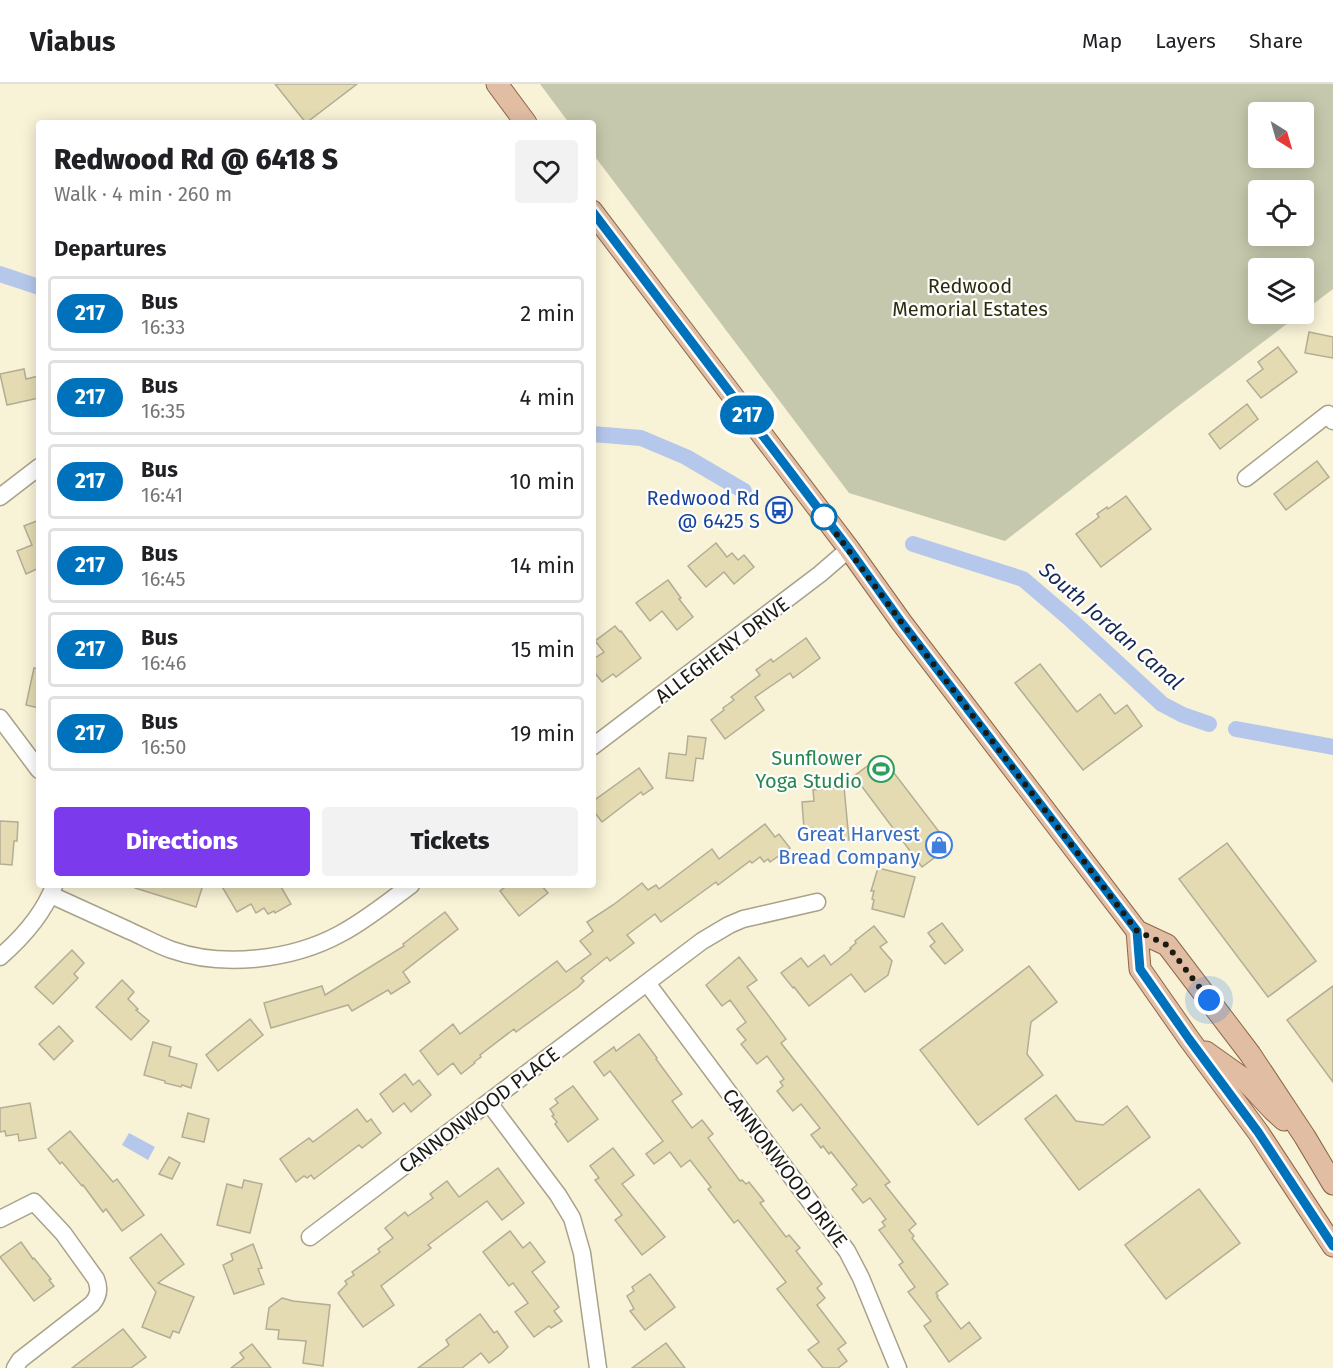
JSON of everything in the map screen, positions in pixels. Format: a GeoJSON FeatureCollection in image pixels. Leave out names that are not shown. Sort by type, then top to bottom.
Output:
{"type":"FeatureCollection","features":[{"type":"Feature","properties":{"kind":"main road"},"geometry":{"type":"LineString","coordinates":[[497,84],[524,120]]}},
{"type":"Feature","properties":{"kind":"main road"},"geometry":{"type":"LineString","coordinates":[[596,216],[1137,931],[1167,945],[1250,1054],[1333,1184]]}},
{"type":"Feature","properties":{"kind":"main road"},"geometry":{"type":"LineString","coordinates":[[1137,931],[1140,969],[1258,1132],[1333,1246]]}},
{"type":"Feature","properties":{"kind":"main road"},"geometry":{"type":"LineString","coordinates":[[1189,1039],[1244,1079],[1273,1110],[1333,1158]]}},
{"type":"Feature","properties":{"kind":"street"},"geometry":{"type":"LineString","coordinates":[[1246,478],[1331,417]]}},
{"type":"Feature","properties":{"kind":"street"},"geometry":{"type":"LineString","coordinates":[[0,496],[36,469]]}},
{"type":"Feature","properties":{"kind":"street","name":"ALLEGHENY DRIVE"},"geometry":{"type":"LineString","coordinates":[[596,744],[820,574],[849,549]]}},
{"type":"Feature","properties":{"kind":"street"},"geometry":{"type":"LineString","coordinates":[[0,718],[36,766]]}},
{"type":"Feature","properties":{"kind":"street"},"geometry":{"type":"LineString","coordinates":[[0,957],[20,940],[39,917],[53,890],[171,950],[198,957],[236,960],[284,954],[313,946],[340,934],[407,888]]}},
{"type":"Feature","properties":{"kind":"street","name":"CANNONWOOD PLACE"},"geometry":{"type":"LineString","coordinates":[[310,1237],[702,941],[729,925],[757,914],[817,902]]}},
{"type":"Feature","properties":{"kind":"street","name":"CANNONWOOD DRIVE"},"geometry":{"type":"LineString","coordinates":[[647,983],[847,1251],[861,1278],[898,1368]]}},
{"type":"Feature","properties":{"kind":"street"},"geometry":{"type":"LineString","coordinates":[[489,1103],[558,1195],[572,1218],[582,1253],[598,1368]]}},
{"type":"Feature","properties":{"kind":"street"},"geometry":{"type":"LineString","coordinates":[[0,1219],[34,1202],[63,1233],[99,1287],[92,1304],[20,1360],[15,1368]]}},
{"type":"Feature","properties":{"kind":"green space","name":"Redwood Memorial Estates"},"geometry":{"type":"Polygon","coordinates":[[[540,84],[1333,84],[1333,289],[1314,303],[1314,258],[1248,258],[1248,324],[1287,324],[1005,541],[849,493],[596,158],[596,120],[567,120],[540,84]]]}},
{"type":"Feature","properties":{"kind":"water"},"geometry":{"type":"Polygon","coordinates":[[[129,1133],[155,1147],[148,1160],[122,1145],[129,1133]]]}},
{"type":"Feature","properties":{"kind":"building"},"geometry":{"type":"Polygon","coordinates":[[[275,84],[357,84],[310,120],[304,120],[275,84]]]}},
{"type":"Feature","properties":{"kind":"building"},"geometry":{"type":"Polygon","coordinates":[[[1309,332],[1333,337],[1333,358],[1305,353],[1309,332]]]}},
{"type":"Feature","properties":{"kind":"building"},"geometry":{"type":"Polygon","coordinates":[[[1278,347],[1297,372],[1261,398],[1247,381],[1263,369],[1258,362],[1278,347]]]}},
{"type":"Feature","properties":{"kind":"building"},"geometry":{"type":"Polygon","coordinates":[[[24,369],[26,379],[36,377],[36,399],[7,405],[0,374],[24,369]]]}},
{"type":"Feature","properties":{"kind":"building"},"geometry":{"type":"Polygon","coordinates":[[[1247,404],[1258,419],[1220,449],[1209,434],[1247,404]]]}},
{"type":"Feature","properties":{"kind":"building"},"geometry":{"type":"Polygon","coordinates":[[[1317,461],[1329,477],[1286,510],[1274,494],[1317,461]]]}},
{"type":"Feature","properties":{"kind":"building"},"geometry":{"type":"Polygon","coordinates":[[[1126,496],[1151,529],[1101,567],[1076,534],[1099,517],[1097,514],[1126,496]]]}},
{"type":"Feature","properties":{"kind":"building"},"geometry":{"type":"Polygon","coordinates":[[[36,521],[36,569],[26,574],[17,551],[32,545],[24,526],[36,521]]]}},
{"type":"Feature","properties":{"kind":"building"},"geometry":{"type":"Polygon","coordinates":[[[716,543],[727,557],[732,553],[738,560],[744,555],[754,567],[734,584],[724,572],[706,587],[688,566],[716,543]]]}},
{"type":"Feature","properties":{"kind":"building"},"geometry":{"type":"Polygon","coordinates":[[[668,580],[693,617],[677,630],[662,611],[650,621],[636,603],[668,580]]]}},
{"type":"Feature","properties":{"kind":"building"},"geometry":{"type":"Polygon","coordinates":[[[615,626],[641,658],[616,677],[613,674],[602,682],[596,674],[596,657],[604,652],[596,640],[615,626]]]}},
{"type":"Feature","properties":{"kind":"building"},"geometry":{"type":"Polygon","coordinates":[[[806,638],[820,658],[793,678],[790,673],[755,697],[764,710],[725,739],[711,720],[734,700],[731,697],[760,675],[756,670],[771,659],[773,662],[806,638]]]}},
{"type":"Feature","properties":{"kind":"building"},"geometry":{"type":"Polygon","coordinates":[[[1040,664],[1077,712],[1100,694],[1115,714],[1127,705],[1142,726],[1083,770],[1015,683],[1040,664]]]}},
{"type":"Feature","properties":{"kind":"building"},"geometry":{"type":"Polygon","coordinates":[[[34,668],[36,668],[36,707],[26,705],[34,668]]]}},
{"type":"Feature","properties":{"kind":"building"},"geometry":{"type":"Polygon","coordinates":[[[688,736],[706,738],[703,759],[696,758],[693,781],[666,778],[669,753],[686,755],[688,736]]]}},
{"type":"Feature","properties":{"kind":"building"},"geometry":{"type":"Polygon","coordinates":[[[881,756],[950,846],[922,867],[854,776],[881,756]]]}},
{"type":"Feature","properties":{"kind":"building"},"geometry":{"type":"Polygon","coordinates":[[[639,768],[653,788],[643,795],[641,792],[602,822],[596,814],[596,799],[639,768]]]}},
{"type":"Feature","properties":{"kind":"building"},"geometry":{"type":"Polygon","coordinates":[[[844,787],[849,840],[829,841],[828,831],[814,833],[813,828],[804,829],[802,802],[814,801],[813,790],[844,787]]]}},
{"type":"Feature","properties":{"kind":"building"},"geometry":{"type":"Polygon","coordinates":[[[0,821],[18,822],[12,865],[0,864],[0,821]]]}},
{"type":"Feature","properties":{"kind":"building"},"geometry":{"type":"Polygon","coordinates":[[[765,824],[775,837],[779,834],[790,848],[770,862],[768,859],[764,862],[760,857],[752,863],[750,861],[718,885],[716,882],[661,922],[655,914],[627,935],[634,943],[610,961],[607,957],[581,978],[584,981],[578,987],[516,1032],[514,1029],[480,1055],[481,1057],[475,1063],[461,1074],[453,1063],[438,1075],[420,1051],[453,1024],[460,1034],[557,961],[566,972],[591,954],[580,941],[593,931],[587,922],[642,883],[648,890],[656,885],[659,889],[712,849],[719,859],[765,824]]]}},
{"type":"Feature","properties":{"kind":"building"},"geometry":{"type":"Polygon","coordinates":[[[1227,843],[1316,961],[1268,997],[1179,879],[1227,843]]]}},
{"type":"Feature","properties":{"kind":"building"},"geometry":{"type":"Polygon","coordinates":[[[878,868],[915,877],[904,917],[872,909],[874,891],[871,891],[878,868]]]}},
{"type":"Feature","properties":{"kind":"building"},"geometry":{"type":"Polygon","coordinates":[[[135,888],[202,888],[196,907],[135,888]]]}},
{"type":"Feature","properties":{"kind":"building"},"geometry":{"type":"Polygon","coordinates":[[[223,888],[282,888],[291,904],[275,913],[274,911],[268,914],[264,908],[256,913],[251,904],[237,912],[223,888]]]}},
{"type":"Feature","properties":{"kind":"building"},"geometry":{"type":"Polygon","coordinates":[[[504,888],[544,888],[548,893],[519,916],[500,891],[504,888]]]}},
{"type":"Feature","properties":{"kind":"building"},"geometry":{"type":"Polygon","coordinates":[[[445,912],[458,929],[403,972],[410,982],[391,994],[388,990],[352,1011],[348,1005],[271,1028],[264,1003],[322,986],[325,995],[404,946],[403,944],[445,912]]]}},
{"type":"Feature","properties":{"kind":"building"},"geometry":{"type":"Polygon","coordinates":[[[942,923],[963,950],[945,964],[930,946],[935,942],[928,933],[942,923]]]}},
{"type":"Feature","properties":{"kind":"building"},"geometry":{"type":"Polygon","coordinates":[[[874,926],[887,942],[880,947],[892,961],[888,975],[865,992],[851,974],[809,1006],[781,973],[801,958],[808,967],[824,955],[831,965],[874,926]]]}},
{"type":"Feature","properties":{"kind":"building"},"geometry":{"type":"Polygon","coordinates":[[[72,950],[84,963],[74,974],[78,978],[53,1004],[35,987],[72,950]]]}},
{"type":"Feature","properties":{"kind":"building"},"geometry":{"type":"Polygon","coordinates":[[[739,957],[757,980],[747,987],[786,1039],[781,1043],[890,1182],[885,1185],[916,1224],[909,1230],[914,1236],[912,1238],[948,1284],[936,1293],[937,1297],[961,1329],[969,1322],[981,1338],[949,1362],[924,1326],[931,1321],[908,1292],[915,1287],[899,1265],[903,1262],[879,1230],[885,1226],[882,1222],[886,1219],[870,1198],[863,1203],[852,1189],[857,1185],[831,1152],[829,1154],[823,1146],[821,1148],[811,1135],[820,1128],[801,1104],[793,1111],[777,1091],[783,1086],[780,1082],[784,1079],[767,1056],[757,1064],[741,1044],[746,1040],[737,1029],[746,1022],[730,1000],[722,1006],[706,985],[739,957]]]}},
{"type":"Feature","properties":{"kind":"building"},"geometry":{"type":"Polygon","coordinates":[[[1029,966],[1057,1002],[1031,1022],[1027,1054],[1043,1075],[978,1125],[920,1050],[1029,966]]]}},
{"type":"Feature","properties":{"kind":"building"},"geometry":{"type":"Polygon","coordinates":[[[122,980],[134,992],[128,999],[138,1009],[136,1010],[149,1021],[131,1040],[96,1007],[122,980]]]}},
{"type":"Feature","properties":{"kind":"building"},"geometry":{"type":"Polygon","coordinates":[[[1333,986],[1333,1082],[1287,1020],[1333,986]]]}},
{"type":"Feature","properties":{"kind":"building"},"geometry":{"type":"Polygon","coordinates":[[[250,1019],[263,1035],[218,1071],[206,1055],[250,1019]]]}},
{"type":"Feature","properties":{"kind":"building"},"geometry":{"type":"Polygon","coordinates":[[[59,1026],[73,1041],[54,1060],[39,1044],[59,1026]]]}},
{"type":"Feature","properties":{"kind":"building"},"geometry":{"type":"Polygon","coordinates":[[[639,1034],[682,1094],[672,1101],[692,1128],[702,1120],[713,1134],[708,1138],[740,1181],[746,1184],[749,1182],[764,1201],[760,1203],[786,1237],[789,1235],[800,1248],[796,1251],[822,1284],[817,1288],[825,1298],[817,1305],[846,1343],[838,1349],[847,1361],[838,1368],[823,1368],[808,1350],[819,1342],[777,1289],[786,1282],[738,1220],[734,1223],[708,1189],[711,1187],[690,1160],[681,1167],[670,1152],[654,1164],[646,1154],[663,1141],[610,1071],[604,1076],[594,1062],[614,1047],[616,1051],[639,1034]]]}},
{"type":"Feature","properties":{"kind":"building"},"geometry":{"type":"Polygon","coordinates":[[[153,1042],[171,1047],[169,1056],[197,1064],[191,1088],[165,1083],[165,1081],[144,1075],[153,1042]]]}},
{"type":"Feature","properties":{"kind":"building"},"geometry":{"type":"Polygon","coordinates":[[[405,1074],[413,1085],[419,1080],[431,1095],[411,1112],[404,1103],[393,1112],[380,1094],[405,1074]]]}},
{"type":"Feature","properties":{"kind":"building"},"geometry":{"type":"Polygon","coordinates":[[[573,1086],[598,1119],[568,1142],[555,1124],[557,1122],[550,1109],[558,1103],[555,1099],[573,1086]]]}},
{"type":"Feature","properties":{"kind":"building"},"geometry":{"type":"Polygon","coordinates":[[[1056,1095],[1076,1121],[1103,1125],[1127,1106],[1150,1137],[1079,1190],[1025,1119],[1056,1095]]]}},
{"type":"Feature","properties":{"kind":"building"},"geometry":{"type":"Polygon","coordinates":[[[30,1103],[36,1138],[19,1141],[18,1134],[6,1136],[5,1131],[0,1132],[0,1108],[30,1103]]]}},
{"type":"Feature","properties":{"kind":"building"},"geometry":{"type":"Polygon","coordinates":[[[357,1109],[367,1122],[371,1119],[381,1133],[362,1148],[359,1145],[314,1179],[311,1175],[307,1178],[304,1176],[296,1182],[280,1159],[309,1138],[313,1142],[357,1109]]]}},
{"type":"Feature","properties":{"kind":"building"},"geometry":{"type":"Polygon","coordinates":[[[188,1113],[209,1119],[204,1142],[182,1137],[188,1113]]]}},
{"type":"Feature","properties":{"kind":"building"},"geometry":{"type":"Polygon","coordinates":[[[70,1131],[113,1182],[117,1179],[144,1215],[122,1231],[106,1209],[103,1212],[83,1185],[62,1162],[60,1164],[48,1149],[70,1131]]]}},
{"type":"Feature","properties":{"kind":"building"},"geometry":{"type":"Polygon","coordinates":[[[613,1148],[634,1175],[622,1184],[665,1237],[642,1255],[615,1220],[622,1215],[595,1180],[599,1178],[590,1166],[613,1148]]]}},
{"type":"Feature","properties":{"kind":"building"},"geometry":{"type":"Polygon","coordinates":[[[169,1157],[180,1163],[172,1179],[159,1174],[169,1157]]]}},
{"type":"Feature","properties":{"kind":"building"},"geometry":{"type":"Polygon","coordinates":[[[498,1168],[524,1203],[502,1220],[487,1201],[428,1245],[431,1248],[381,1286],[394,1305],[363,1327],[338,1293],[347,1284],[345,1281],[354,1275],[352,1272],[380,1252],[378,1249],[393,1238],[385,1228],[405,1212],[408,1216],[433,1198],[430,1194],[447,1181],[459,1197],[498,1168]]]}},
{"type":"Feature","properties":{"kind":"building"},"geometry":{"type":"Polygon","coordinates":[[[244,1180],[262,1184],[250,1233],[217,1225],[227,1184],[242,1188],[244,1180]]]}},
{"type":"Feature","properties":{"kind":"building"},"geometry":{"type":"Polygon","coordinates":[[[1199,1189],[1240,1243],[1166,1299],[1125,1245],[1199,1189]]]}},
{"type":"Feature","properties":{"kind":"building"},"geometry":{"type":"Polygon","coordinates":[[[510,1231],[523,1248],[530,1242],[545,1262],[532,1272],[559,1307],[554,1311],[562,1321],[551,1328],[549,1326],[534,1337],[515,1312],[528,1303],[513,1283],[509,1286],[483,1252],[510,1231]]]}},
{"type":"Feature","properties":{"kind":"building"},"geometry":{"type":"Polygon","coordinates":[[[161,1234],[184,1264],[158,1283],[194,1297],[179,1333],[173,1331],[170,1338],[142,1327],[156,1292],[130,1258],[161,1234]]]}},
{"type":"Feature","properties":{"kind":"building"},"geometry":{"type":"Polygon","coordinates":[[[21,1242],[51,1279],[49,1280],[54,1286],[34,1301],[0,1257],[21,1242]]]}},
{"type":"Feature","properties":{"kind":"building"},"geometry":{"type":"Polygon","coordinates":[[[253,1244],[262,1268],[258,1269],[264,1284],[234,1294],[223,1265],[233,1260],[231,1254],[253,1244]]]}},
{"type":"Feature","properties":{"kind":"building"},"geometry":{"type":"Polygon","coordinates":[[[650,1274],[675,1307],[645,1330],[630,1311],[634,1309],[627,1296],[634,1291],[632,1287],[650,1274]]]}},
{"type":"Feature","properties":{"kind":"building"},"geometry":{"type":"Polygon","coordinates":[[[282,1298],[330,1305],[323,1366],[303,1363],[306,1341],[278,1339],[279,1330],[266,1329],[269,1308],[282,1298]]]}},
{"type":"Feature","properties":{"kind":"building"},"geometry":{"type":"Polygon","coordinates":[[[480,1314],[494,1333],[497,1331],[508,1347],[501,1354],[489,1363],[481,1353],[462,1368],[418,1368],[449,1345],[446,1340],[480,1314]]]}},
{"type":"Feature","properties":{"kind":"building"},"geometry":{"type":"Polygon","coordinates":[[[123,1329],[146,1357],[131,1368],[72,1368],[123,1329]]]}},
{"type":"Feature","properties":{"kind":"building"},"geometry":{"type":"Polygon","coordinates":[[[666,1343],[685,1368],[632,1368],[666,1343]]]}},
{"type":"Feature","properties":{"kind":"building"},"geometry":{"type":"Polygon","coordinates":[[[252,1344],[271,1368],[231,1368],[244,1358],[240,1353],[252,1344]]]}},
{"type":"Feature","properties":{"kind":"waterway","name":"South Jordan Canal"},"geometry":{"type":"LineString","coordinates":[[0,274],[36,286]]}},
{"type":"Feature","properties":{"kind":"waterway","name":"South Jordan Canal"},"geometry":{"type":"LineString","coordinates":[[596,434],[641,438],[686,457],[744,491]]}},
{"type":"Feature","properties":{"kind":"waterway","name":"South Jordan Canal"},"geometry":{"type":"LineString","coordinates":[[913,544],[1023,579],[1162,704],[1183,715],[1209,724]]}},
{"type":"Feature","properties":{"kind":"waterway","name":"South Jordan Canal"},"geometry":{"type":"LineString","coordinates":[[1236,729],[1333,747]]}},
{"type":"Feature","properties":{"kind":"bus line","name":"217"},"geometry":{"type":"LineString","coordinates":[[596,216],[1137,931],[1140,969],[1258,1132],[1333,1246]]}},
{"type":"Feature","properties":{"kind":"place","name":"Redwood Rd @ 6425 S"},"geometry":{"type":"Point","coordinates":[779,510]}},
{"type":"Feature","properties":{"kind":"place","name":"Sunflower Yoga Studio"},"geometry":{"type":"Point","coordinates":[881,769]}},
{"type":"Feature","properties":{"kind":"place","name":"Great Harvest Bread Company"},"geometry":{"type":"Point","coordinates":[939,845]}},
{"type":"Feature","properties":{"kind":"route"},"geometry":{"type":"LineString","coordinates":[[824,517],[1137,931],[1167,945],[1209,1000]]}}]}
